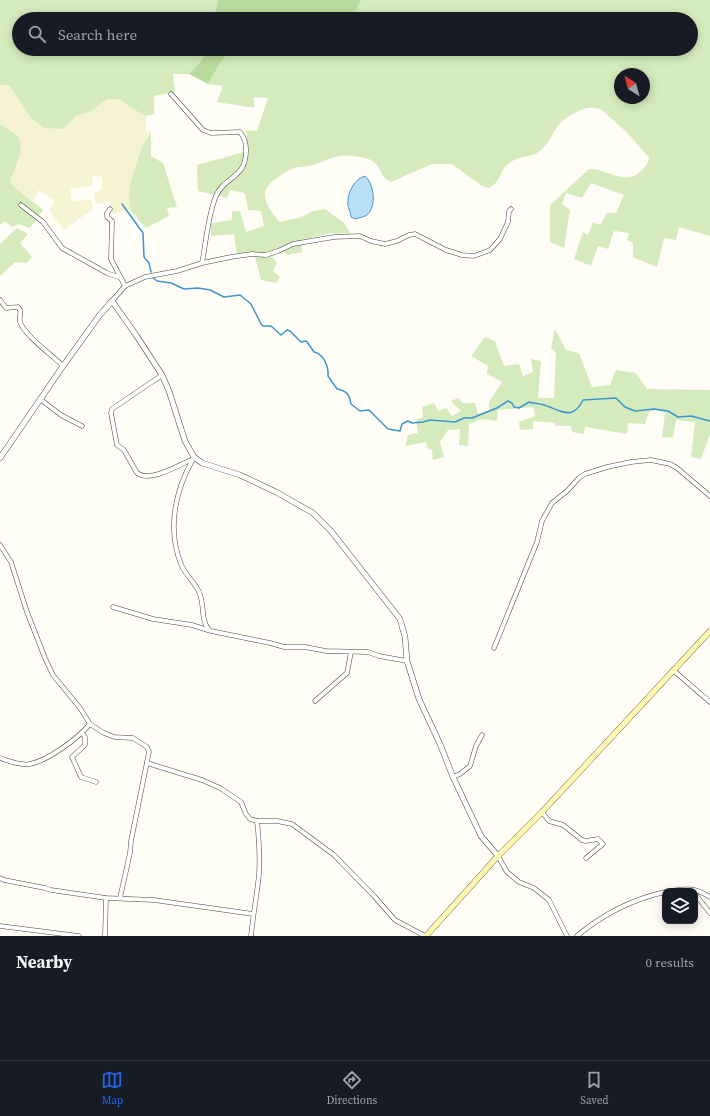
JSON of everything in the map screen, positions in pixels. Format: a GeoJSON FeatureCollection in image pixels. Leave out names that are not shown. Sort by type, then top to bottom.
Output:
{"type":"FeatureCollection","features":[{"type":"Feature","properties":{"kind":"main road"},"geometry":{"type":"LineString","coordinates":[[425,936],[498,856],[542,812],[710,631]]}},
{"type":"Feature","properties":{"kind":"street"},"geometry":{"type":"LineString","coordinates":[[171,94],[203,130],[211,133],[240,132],[246,143],[244,167],[236,176],[220,189],[216,196],[202,263]]}},
{"type":"Feature","properties":{"kind":"street"},"geometry":{"type":"LineString","coordinates":[[21,205],[43,222],[62,248],[107,273],[121,278]]}},
{"type":"Feature","properties":{"kind":"street"},"geometry":{"type":"LineString","coordinates":[[110,209],[107,213],[107,217],[112,221],[111,259],[125,286]]}},
{"type":"Feature","properties":{"kind":"street"},"geometry":{"type":"LineString","coordinates":[[0,458],[99,316],[125,286],[145,277],[177,271],[202,263],[252,254],[266,255],[293,244],[334,237],[360,236],[371,241],[385,244],[415,234],[446,250],[462,255],[474,256],[490,250],[500,240],[508,222],[509,211],[511,209]]}},
{"type":"Feature","properties":{"kind":"street"},"geometry":{"type":"LineString","coordinates":[[0,300],[6,308],[18,307],[20,310],[20,322],[27,332],[36,343],[63,366]]}},
{"type":"Feature","properties":{"kind":"street"},"geometry":{"type":"LineString","coordinates":[[112,301],[162,375],[169,391],[184,441],[193,458],[202,463],[240,475],[276,492],[320,519],[370,579],[400,619],[405,637],[407,661],[419,699],[434,729],[453,777],[481,836],[498,856],[507,872],[519,882],[534,888],[549,900],[567,936]]}},
{"type":"Feature","properties":{"kind":"street"},"geometry":{"type":"LineString","coordinates":[[162,375],[112,409],[111,413],[115,439],[117,444],[124,450],[140,476],[152,476],[193,458]]}},
{"type":"Feature","properties":{"kind":"street"},"geometry":{"type":"LineString","coordinates":[[40,399],[61,415],[82,426]]}},
{"type":"Feature","properties":{"kind":"street"},"geometry":{"type":"LineString","coordinates":[[193,458],[185,472],[176,499],[173,528],[174,542],[181,564],[200,594],[204,620],[211,631]]}},
{"type":"Feature","properties":{"kind":"street"},"geometry":{"type":"LineString","coordinates":[[494,648],[538,542],[542,521],[552,503],[568,491],[579,478],[585,474],[607,467],[650,460],[670,464],[677,468],[710,496]]}},
{"type":"Feature","properties":{"kind":"street"},"geometry":{"type":"LineString","coordinates":[[0,544],[10,562],[27,612],[53,675],[80,708],[90,724],[104,733],[114,737],[133,738],[148,748],[149,752],[147,763],[120,898]]}},
{"type":"Feature","properties":{"kind":"street"},"geometry":{"type":"LineString","coordinates":[[112,607],[153,619],[192,625],[211,631],[284,647],[305,647],[326,651],[368,652],[379,656],[407,661]]}},
{"type":"Feature","properties":{"kind":"street"},"geometry":{"type":"LineString","coordinates":[[315,701],[346,673],[352,652]]}},
{"type":"Feature","properties":{"kind":"street"},"geometry":{"type":"LineString","coordinates":[[673,670],[710,702]]}},
{"type":"Feature","properties":{"kind":"street"},"geometry":{"type":"LineString","coordinates":[[0,758],[18,764],[29,764],[40,761],[82,733],[90,724]]}},
{"type":"Feature","properties":{"kind":"street"},"geometry":{"type":"LineString","coordinates":[[82,733],[85,737],[85,745],[72,757],[81,777],[96,782]]}},
{"type":"Feature","properties":{"kind":"street"},"geometry":{"type":"LineString","coordinates":[[453,777],[460,774],[470,766],[476,746],[482,735]]}},
{"type":"Feature","properties":{"kind":"street"},"geometry":{"type":"LineString","coordinates":[[147,763],[202,780],[220,788],[241,802],[250,819],[257,821],[277,821],[292,824],[334,855],[395,920],[425,936]]}},
{"type":"Feature","properties":{"kind":"street"},"geometry":{"type":"LineString","coordinates":[[542,812],[549,821],[563,825],[582,840],[586,841],[597,838],[600,840],[603,844],[586,858]]}},
{"type":"Feature","properties":{"kind":"street"},"geometry":{"type":"LineString","coordinates":[[251,936],[259,875],[260,844],[257,821]]}},
{"type":"Feature","properties":{"kind":"street"},"geometry":{"type":"LineString","coordinates":[[0,878],[51,890],[106,898],[154,900],[253,914]]}},
{"type":"Feature","properties":{"kind":"street"},"geometry":{"type":"LineString","coordinates":[[698,891],[710,897]]}},
{"type":"Feature","properties":{"kind":"street"},"geometry":{"type":"LineString","coordinates":[[577,936],[588,927],[622,906],[662,893]]}},
{"type":"Feature","properties":{"kind":"street"},"geometry":{"type":"LineString","coordinates":[[105,936],[106,898]]}},
{"type":"Feature","properties":{"kind":"street"},"geometry":{"type":"LineString","coordinates":[[698,898],[710,913]]}},
{"type":"Feature","properties":{"kind":"street"},"geometry":{"type":"LineString","coordinates":[[0,926],[79,936]]}},
{"type":"Feature","properties":{"kind":"shaded area"},"geometry":{"type":"Polygon","coordinates":[[[0,85],[9,85],[31,118],[63,129],[76,116],[92,111],[107,99],[119,99],[146,116],[146,130],[151,132],[141,149],[130,183],[130,210],[111,214],[110,202],[96,204],[94,193],[102,190],[102,177],[93,176],[92,186],[71,189],[71,201],[91,200],[93,209],[64,230],[49,210],[55,201],[39,190],[33,201],[16,189],[10,182],[18,160],[18,137],[0,124],[0,85]]]}},
{"type":"Feature","properties":{"kind":"green space"},"geometry":{"type":"Polygon","coordinates":[[[0,0],[218,0],[215,12],[12,12],[12,56],[203,56],[202,60],[189,74],[173,74],[175,92],[154,96],[154,114],[146,116],[119,99],[107,99],[92,111],[76,116],[63,129],[45,128],[31,118],[9,85],[0,85],[0,0]]]}},
{"type":"Feature","properties":{"kind":"green space"},"geometry":{"type":"Polygon","coordinates":[[[218,0],[361,0],[356,10],[353,12],[215,12],[218,0]]]}},
{"type":"Feature","properties":{"kind":"green space"},"geometry":{"type":"Polygon","coordinates":[[[361,0],[710,0],[710,236],[679,227],[676,240],[664,238],[657,267],[633,257],[633,243],[627,240],[629,233],[614,231],[608,249],[598,246],[591,266],[574,259],[583,232],[588,235],[593,222],[600,225],[607,213],[616,213],[624,195],[591,183],[582,198],[566,193],[562,204],[570,210],[564,248],[550,242],[550,205],[589,169],[596,169],[616,176],[629,177],[641,171],[648,162],[649,158],[635,141],[603,110],[597,108],[580,110],[564,120],[560,123],[546,145],[540,151],[511,162],[504,168],[496,183],[489,188],[482,186],[452,164],[432,164],[391,182],[383,176],[378,167],[371,160],[347,155],[290,170],[272,182],[266,189],[265,193],[266,201],[272,213],[280,222],[302,217],[313,211],[325,209],[344,223],[351,234],[331,233],[301,240],[302,252],[288,255],[283,251],[272,257],[277,263],[273,271],[280,277],[276,283],[261,280],[254,253],[237,256],[234,234],[211,236],[211,223],[232,220],[232,211],[240,211],[246,232],[264,226],[261,211],[248,210],[245,193],[230,190],[227,198],[198,191],[197,165],[248,151],[246,130],[257,131],[268,98],[254,97],[254,108],[217,102],[223,86],[208,84],[226,56],[698,56],[698,12],[353,12],[356,10],[361,0]]]}},
{"type":"Feature","properties":{"kind":"green space"},"geometry":{"type":"Polygon","coordinates":[[[203,56],[226,56],[208,84],[189,74],[202,60],[203,56]]]}},
{"type":"Feature","properties":{"kind":"green space"},"geometry":{"type":"Polygon","coordinates":[[[0,124],[18,137],[21,146],[10,182],[17,190],[43,210],[30,228],[19,224],[12,227],[5,221],[0,225],[0,124]]]}},
{"type":"Feature","properties":{"kind":"green space"},"geometry":{"type":"Polygon","coordinates":[[[151,132],[151,156],[163,163],[177,207],[167,208],[169,216],[146,228],[130,210],[129,195],[130,184],[141,149],[151,132]]]}},
{"type":"Feature","properties":{"kind":"green space"},"geometry":{"type":"Polygon","coordinates":[[[17,228],[28,234],[20,243],[32,257],[26,263],[15,262],[0,276],[0,244],[17,228]]]}},
{"type":"Feature","properties":{"kind":"green space"},"geometry":{"type":"Polygon","coordinates":[[[555,329],[566,350],[579,353],[592,387],[610,385],[616,370],[636,373],[647,389],[710,390],[710,434],[701,459],[691,457],[695,422],[676,420],[673,438],[662,437],[665,413],[657,410],[649,412],[645,424],[628,423],[627,434],[585,427],[584,434],[572,432],[571,426],[555,426],[555,423],[533,421],[533,429],[520,430],[519,422],[535,416],[533,407],[498,410],[497,421],[482,419],[469,424],[468,446],[459,445],[460,429],[448,430],[440,442],[444,457],[433,460],[432,450],[428,449],[426,442],[405,446],[408,435],[418,433],[416,420],[423,417],[422,407],[434,403],[438,411],[446,408],[452,416],[461,411],[451,401],[458,398],[463,403],[475,403],[478,414],[489,410],[489,402],[502,382],[487,374],[488,366],[471,356],[485,337],[495,341],[504,366],[519,364],[523,376],[533,372],[531,359],[541,361],[538,398],[554,398],[556,353],[551,348],[555,329]]]}},
{"type":"Feature","properties":{"kind":"water"},"geometry":{"type":"Polygon","coordinates":[[[365,176],[371,184],[373,195],[372,206],[367,215],[355,219],[351,217],[348,206],[348,198],[355,183],[365,176]]]}},
{"type":"Feature","properties":{"kind":"waterway"},"geometry":{"type":"LineString","coordinates":[[122,204],[143,233],[144,257],[149,263],[151,272]]}},
{"type":"Feature","properties":{"kind":"waterway"},"geometry":{"type":"LineString","coordinates":[[152,277],[157,281],[171,283],[184,289],[198,288],[210,290],[224,297],[240,295],[251,304],[263,326],[271,326],[281,335],[287,330],[290,331],[301,342],[306,341],[314,352],[321,355],[325,361],[328,369],[328,376],[337,389],[347,394],[351,404],[360,411],[369,410],[388,429],[400,431],[402,424],[408,421],[412,423],[430,420],[455,422],[464,418],[472,418],[497,408],[508,401],[512,403],[514,407],[519,408],[529,402],[542,404],[562,412],[569,413],[576,410],[583,400],[616,398],[625,407],[635,411],[654,409],[668,411],[678,417],[691,416],[710,421]]}}]}
